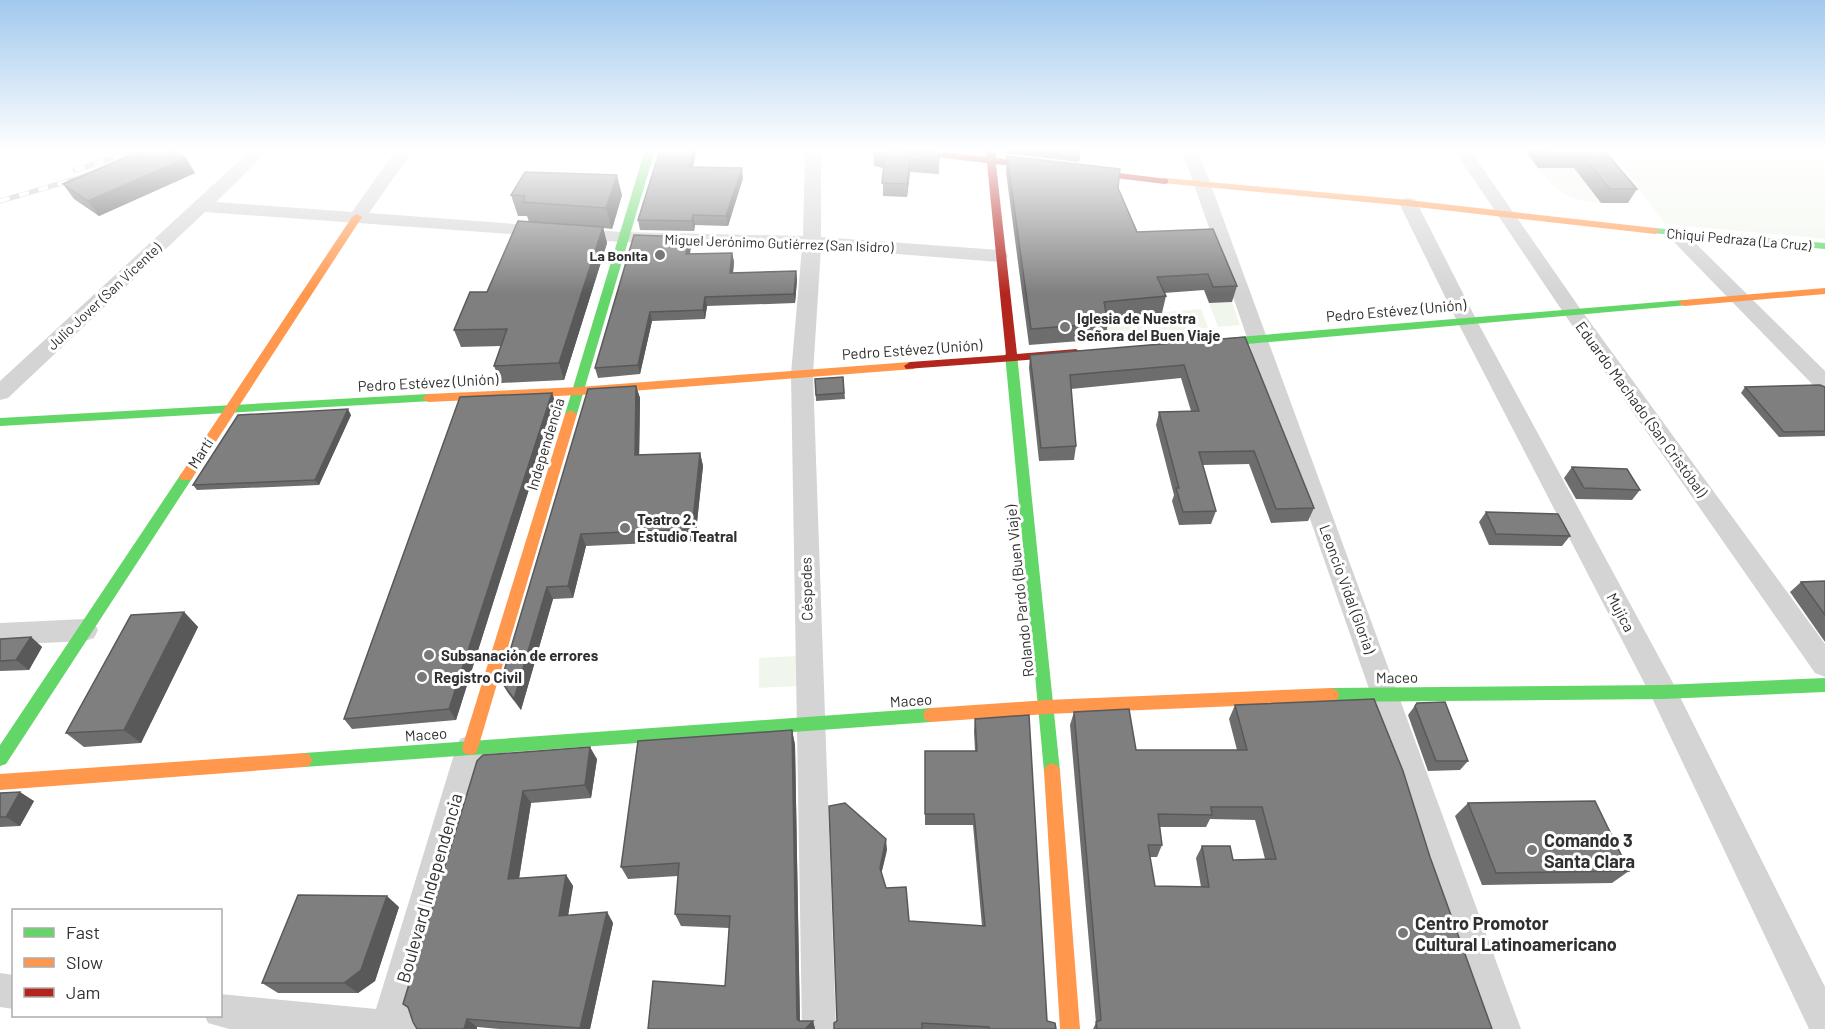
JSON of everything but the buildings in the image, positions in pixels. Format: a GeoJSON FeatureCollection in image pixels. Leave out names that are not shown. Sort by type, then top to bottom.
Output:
{"type":"FeatureCollection","features":[{"type":"Feature","properties":{"kind":"street","name":"Julio Jover (San Vicente)"},"geometry":{"type":"LineString","coordinates":[[0,393],[209,198]]}},
{"type":"Feature","properties":{"kind":"street","name":"Martí"},"geometry":{"type":"LineString","coordinates":[[0,759],[371,198]]}},
{"type":"Feature","properties":{"kind":"street","name":"Independencia"},"geometry":{"type":"LineString","coordinates":[[470,748],[579,391],[635,198]]}},
{"type":"Feature","properties":{"kind":"street","name":"Céspedes"},"geometry":{"type":"LineString","coordinates":[[812,198],[812,242],[802,374],[809,723],[819,1029]]}},
{"type":"Feature","properties":{"kind":"street","name":"Rolando Pardo (Buen Viaje)"},"geometry":{"type":"LineString","coordinates":[[994,198],[1047,707],[1070,1029]]}},
{"type":"Feature","properties":{"kind":"street","name":"Leoncio Vidal (Gloria)"},"geometry":{"type":"LineString","coordinates":[[1206,198],[1386,693],[1504,1029]]}},
{"type":"Feature","properties":{"kind":"street","name":"Chiqui Pedraza (La Cruz)"},"geometry":{"type":"LineString","coordinates":[[1354,198],[1675,234],[1825,246]]}},
{"type":"Feature","properties":{"kind":"street","name":"Eduardo Machado (San Cristóbal)"},"geometry":{"type":"LineString","coordinates":[[1494,198],[1825,665]]}},
{"type":"Feature","properties":{"kind":"street","name":"Mujica"},"geometry":{"type":"LineString","coordinates":[[1408,203],[1467,321],[1663,692],[1825,1024]]}},
{"type":"Feature","properties":{"kind":"street","name":"Miguel Jerónimo Gutiérrez (San Isidro)"},"geometry":{"type":"LineString","coordinates":[[200,206],[622,237],[812,242],[999,256]]}},
{"type":"Feature","properties":{"kind":"street"},"geometry":{"type":"LineString","coordinates":[[1675,234],[1825,384]]}},
{"type":"Feature","properties":{"kind":"street","name":"Pedro Estévez (Unión)"},"geometry":{"type":"LineString","coordinates":[[1187,345],[1825,291]]}},
{"type":"Feature","properties":{"kind":"street","name":"Pedro Estévez (Unión)"},"geometry":{"type":"LineString","coordinates":[[0,422],[579,391],[1093,352]]}},
{"type":"Feature","properties":{"kind":"street"},"geometry":{"type":"LineString","coordinates":[[0,634],[85,630]]}},
{"type":"Feature","properties":{"kind":"street","name":"Maceo"},"geometry":{"type":"LineString","coordinates":[[0,782],[1047,707],[1386,693],[1663,692],[1825,685]]}},
{"type":"Feature","properties":{"kind":"street","name":"Boulevard Independencia"},"geometry":{"type":"LineString","coordinates":[[394,1028],[470,748]]}},
{"type":"Feature","properties":{"kind":"street"},"geometry":{"type":"LineString","coordinates":[[222,1011],[394,1028]]}},
{"type":"Feature","properties":{"kind":"shaded area"},"geometry":{"type":"Polygon","coordinates":[[[1575,198],[1597,198],[1601,203],[1575,198]]]}},
{"type":"Feature","properties":{"kind":"shaded area"},"geometry":{"type":"Polygon","coordinates":[[[1646,198],[1825,198],[1825,239],[1665,224],[1646,198]]]}},
{"type":"Feature","properties":{"kind":"shaded area"},"geometry":{"type":"Polygon","coordinates":[[[1232,302],[1240,325],[1218,327],[1209,303],[1232,302]]]}},
{"type":"Feature","properties":{"kind":"shaded area"},"geometry":{"type":"Polygon","coordinates":[[[1201,309],[1208,328],[1105,337],[1101,318],[1201,309]]]}},
{"type":"Feature","properties":{"kind":"shaded area"},"geometry":{"type":"Polygon","coordinates":[[[797,656],[796,686],[759,688],[759,658],[797,656]]]}},
{"type":"Feature","properties":{"kind":"railway"},"geometry":{"type":"LineString","coordinates":[[0,201],[10,198]]}},
{"type":"Feature","properties":{"kind":"traffic: fast"},"geometry":{"type":"LineString","coordinates":[[571,414],[636,198]]}},
{"type":"Feature","properties":{"kind":"traffic: fast"},"geometry":{"type":"LineString","coordinates":[[1655,231],[1825,246]]}},
{"type":"Feature","properties":{"kind":"traffic: fast"},"geometry":{"type":"LineString","coordinates":[[1202,344],[1684,303]]}},
{"type":"Feature","properties":{"kind":"traffic: fast"},"geometry":{"type":"LineString","coordinates":[[1011,354],[1052,771]]}},
{"type":"Feature","properties":{"kind":"traffic: fast"},"geometry":{"type":"LineString","coordinates":[[0,422],[428,398]]}},
{"type":"Feature","properties":{"kind":"traffic: fast"},"geometry":{"type":"LineString","coordinates":[[0,759],[186,477]]}},
{"type":"Feature","properties":{"kind":"traffic: fast"},"geometry":{"type":"LineString","coordinates":[[1331,695],[1663,692],[1825,685]]}},
{"type":"Feature","properties":{"kind":"traffic: fast"},"geometry":{"type":"LineString","coordinates":[[304,760],[931,715]]}},
{"type":"Feature","properties":{"kind":"traffic: slow"},"geometry":{"type":"LineString","coordinates":[[1353,198],[1655,231]]}},
{"type":"Feature","properties":{"kind":"traffic: slow"},"geometry":{"type":"LineString","coordinates":[[186,477],[357,217]]}},
{"type":"Feature","properties":{"kind":"traffic: slow"},"geometry":{"type":"LineString","coordinates":[[1684,303],[1825,291]]}},
{"type":"Feature","properties":{"kind":"traffic: slow"},"geometry":{"type":"LineString","coordinates":[[428,398],[579,391],[910,366]]}},
{"type":"Feature","properties":{"kind":"traffic: slow"},"geometry":{"type":"LineString","coordinates":[[470,748],[571,414]]}},
{"type":"Feature","properties":{"kind":"traffic: slow"},"geometry":{"type":"LineString","coordinates":[[931,715],[1047,707],[1331,695]]}},
{"type":"Feature","properties":{"kind":"traffic: slow"},"geometry":{"type":"LineString","coordinates":[[0,782],[304,760]]}},
{"type":"Feature","properties":{"kind":"traffic: slow"},"geometry":{"type":"LineString","coordinates":[[1052,771],[1070,1029]]}},
{"type":"Feature","properties":{"kind":"traffic: jam"},"geometry":{"type":"LineString","coordinates":[[995,198],[1011,354]]}},
{"type":"Feature","properties":{"kind":"traffic: jam"},"geometry":{"type":"LineString","coordinates":[[910,366],[1076,353]]}},
{"type":"Feature","properties":{"kind":"place","name":"La Bonita"},"geometry":{"type":"Point","coordinates":[660,255]}},
{"type":"Feature","properties":{"kind":"place","name":"Iglesia de Nuestra Señora del Buen Viaje"},"geometry":{"type":"Point","coordinates":[1065,327]}},
{"type":"Feature","properties":{"kind":"place","name":"Teatro 2. Estudio Teatral"},"geometry":{"type":"Point","coordinates":[625,528]}},
{"type":"Feature","properties":{"kind":"place","name":"Subsanación de errores"},"geometry":{"type":"Point","coordinates":[429,655]}},
{"type":"Feature","properties":{"kind":"place","name":"Registro Civil"},"geometry":{"type":"Point","coordinates":[422,677]}},
{"type":"Feature","properties":{"kind":"place","name":"Comando 3 Santa Clara"},"geometry":{"type":"Point","coordinates":[1532,850]}},
{"type":"Feature","properties":{"kind":"place","name":"Centro Promotor Cultural Latinoamericano"},"geometry":{"type":"Point","coordinates":[1403,933]}}]}
